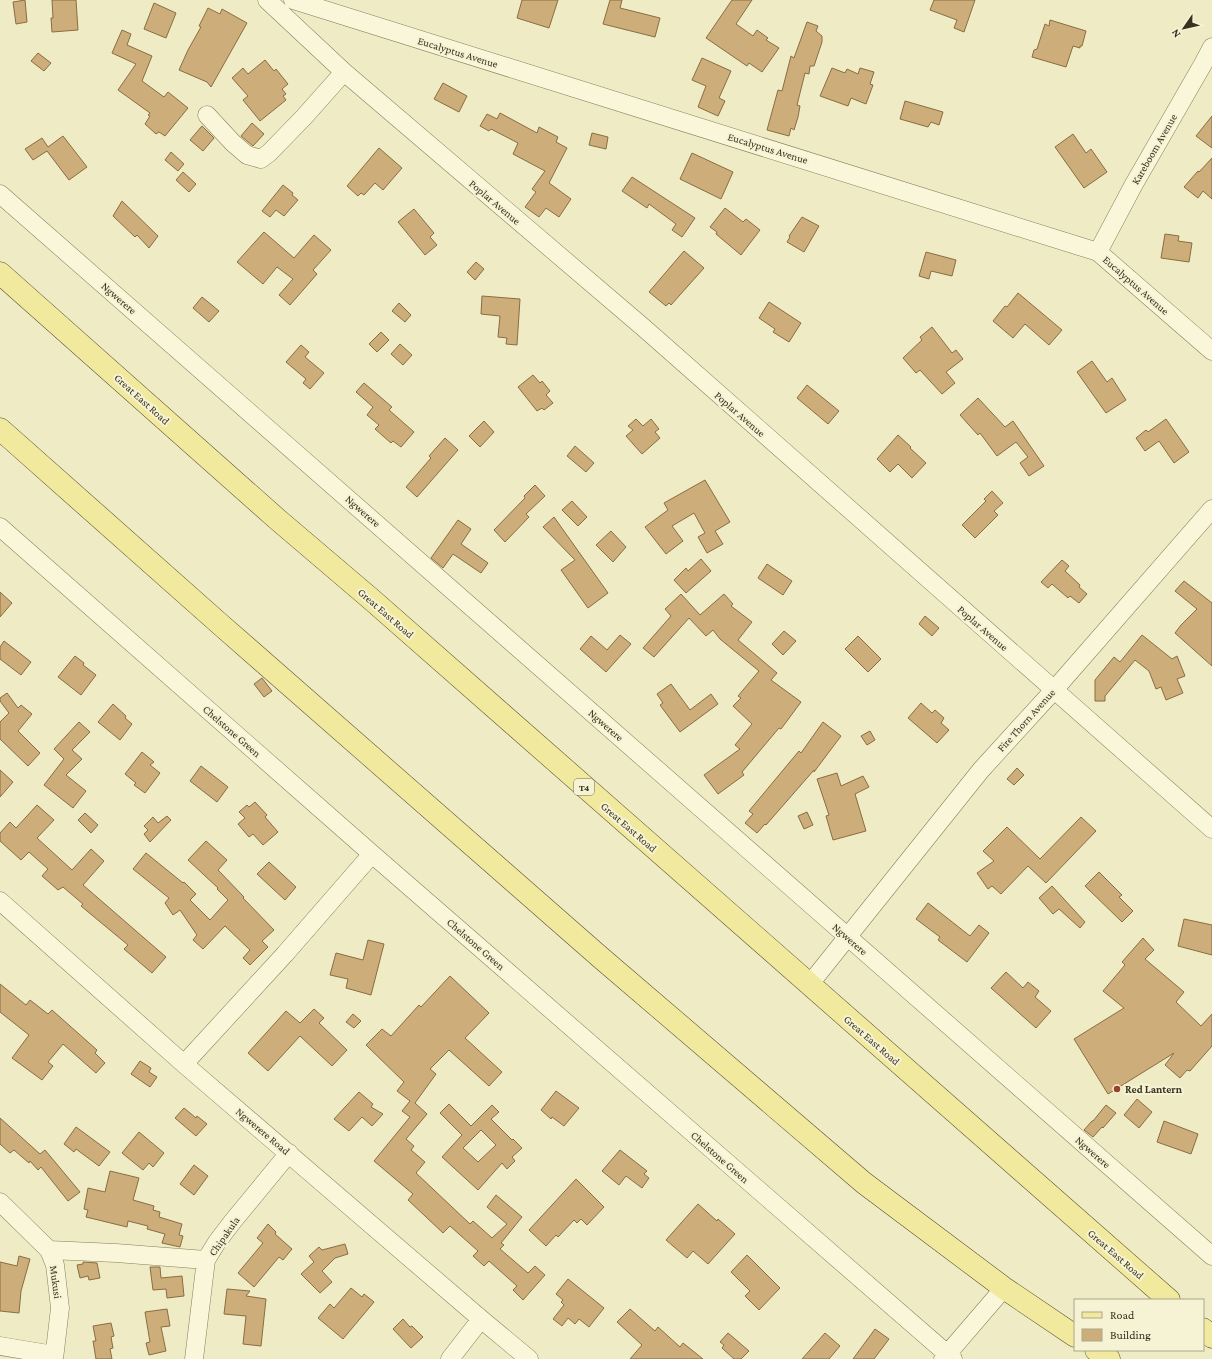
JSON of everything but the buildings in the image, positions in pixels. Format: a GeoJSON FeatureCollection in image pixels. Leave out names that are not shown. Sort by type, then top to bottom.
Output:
{"type":"FeatureCollection","features":[{"type":"Feature","properties":{"kind":"main road","name":"Great East Road"},"geometry":{"type":"LineString","coordinates":[[0,273],[277,519],[383,610],[1168,1299]]}},
{"type":"Feature","properties":{"kind":"main road"},"geometry":{"type":"LineString","coordinates":[[0,429],[233,636],[600,957],[858,1178],[1004,1288],[1074,1335]]}},
{"type":"Feature","properties":{"kind":"main road"},"geometry":{"type":"LineString","coordinates":[[1204,1330],[1212,1337]]}},
{"type":"Feature","properties":{"kind":"main road"},"geometry":{"type":"LineString","coordinates":[[1097,1351],[1109,1359]]}},
{"type":"Feature","properties":{"kind":"street","name":"Poplar Avenue"},"geometry":{"type":"LineString","coordinates":[[267,0],[344,72],[650,334],[1212,829]]}},
{"type":"Feature","properties":{"kind":"street","name":"Eucalyptus Avenue"},"geometry":{"type":"LineString","coordinates":[[293,0],[1098,252],[1212,351]]}},
{"type":"Feature","properties":{"kind":"street","name":"Kareboom Avenue"},"geometry":{"type":"LineString","coordinates":[[1098,252],[1134,184],[1208,66],[1212,47]]}},
{"type":"Feature","properties":{"kind":"street"},"geometry":{"type":"LineString","coordinates":[[207,115],[247,156],[261,159],[269,153],[304,117],[344,72]]}},
{"type":"Feature","properties":{"kind":"street","name":"Ngwerere"},"geometry":{"type":"LineString","coordinates":[[0,194],[1212,1256]]}},
{"type":"Feature","properties":{"kind":"street","name":"Fire Thorn Avenue"},"geometry":{"type":"LineString","coordinates":[[809,985],[981,770],[1054,690],[1212,509]]}},
{"type":"Feature","properties":{"kind":"street","name":"Chelstone Green"},"geometry":{"type":"LineString","coordinates":[[0,527],[948,1357]]}},
{"type":"Feature","properties":{"kind":"street"},"geometry":{"type":"LineString","coordinates":[[184,1064],[285,954],[372,854]]}},
{"type":"Feature","properties":{"kind":"street","name":"Ngwerere Road"},"geometry":{"type":"LineString","coordinates":[[0,901],[184,1064],[290,1153],[529,1359]]}},
{"type":"Feature","properties":{"kind":"street","name":"Chipakula"},"geometry":{"type":"LineString","coordinates":[[194,1359],[206,1260],[217,1242],[233,1221],[290,1153]]}},
{"type":"Feature","properties":{"kind":"street","name":"Mukusi"},"geometry":{"type":"LineString","coordinates":[[0,1202],[49,1250],[55,1265],[60,1308],[54,1357]]}},
{"type":"Feature","properties":{"kind":"street"},"geometry":{"type":"LineString","coordinates":[[49,1250],[116,1252],[206,1260]]}},
{"type":"Feature","properties":{"kind":"street"},"geometry":{"type":"LineString","coordinates":[[948,1357],[1004,1288]]}},
{"type":"Feature","properties":{"kind":"street"},"geometry":{"type":"LineString","coordinates":[[450,1359],[481,1319]]}},
{"type":"Feature","properties":{"kind":"street"},"geometry":{"type":"LineString","coordinates":[[0,1346],[54,1357]]}},
{"type":"Feature","properties":{"kind":"place","name":"Red Lantern"},"geometry":{"type":"Point","coordinates":[1117,1089]}}]}
